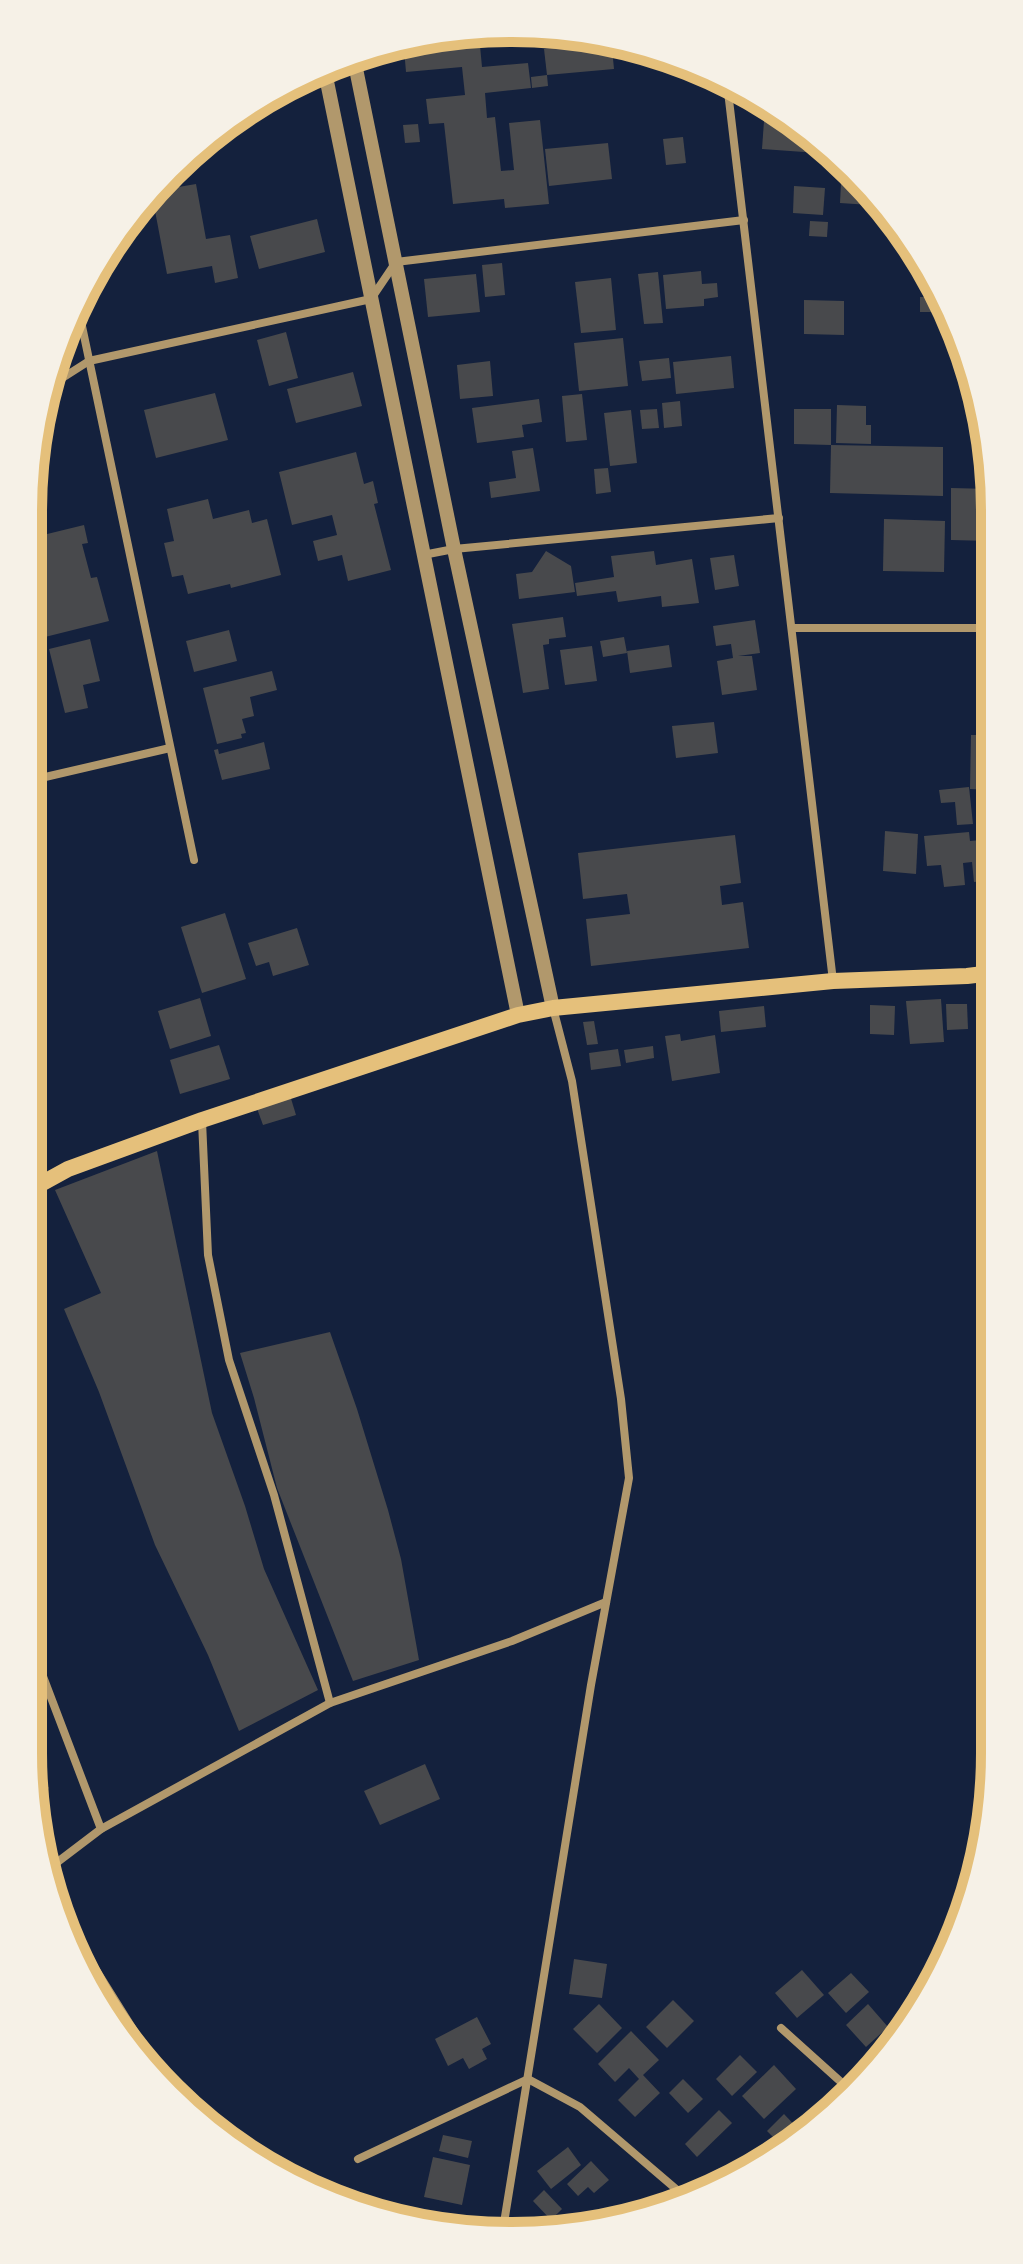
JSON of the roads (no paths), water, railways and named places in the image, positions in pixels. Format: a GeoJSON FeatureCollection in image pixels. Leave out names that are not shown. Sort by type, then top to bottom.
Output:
{"type":"FeatureCollection","features":[{"type":"Feature","properties":{"kind":"main road"},"geometry":{"type":"LineString","coordinates":[[42,1183],[68,1169],[202,1120],[518,1015],[553,1008],[833,981],[981,974]]}},
{"type":"Feature","properties":{"kind":"street"},"geometry":{"type":"LineString","coordinates":[[356,69],[454,549],[553,1008],[572,1081],[621,1399],[629,1478],[504,2222]]}},
{"type":"Feature","properties":{"kind":"street"},"geometry":{"type":"LineString","coordinates":[[327,80],[518,1015]]}},
{"type":"Feature","properties":{"kind":"street"},"geometry":{"type":"LineString","coordinates":[[729,95],[833,981]]}},
{"type":"Feature","properties":{"kind":"street"},"geometry":{"type":"LineString","coordinates":[[62,379],[89,361],[371,299],[396,262],[744,220]]}},
{"type":"Feature","properties":{"kind":"street"},"geometry":{"type":"LineString","coordinates":[[81,324],[194,860]]}},
{"type":"Feature","properties":{"kind":"street"},"geometry":{"type":"LineString","coordinates":[[423,555],[454,549],[779,518]]}},
{"type":"Feature","properties":{"kind":"street"},"geometry":{"type":"LineString","coordinates":[[792,628],[981,628]]}},
{"type":"Feature","properties":{"kind":"street"},"geometry":{"type":"LineString","coordinates":[[42,778],[170,748]]}},
{"type":"Feature","properties":{"kind":"street"},"geometry":{"type":"LineString","coordinates":[[202,1120],[208,1255],[229,1360],[274,1495],[330,1703]]}},
{"type":"Feature","properties":{"kind":"street"},"geometry":{"type":"LineString","coordinates":[[56,1864],[101,1829],[330,1703],[512,1641],[606,1602]]}},
{"type":"Feature","properties":{"kind":"street"},"geometry":{"type":"LineString","coordinates":[[42,1674],[101,1829]]}},
{"type":"Feature","properties":{"kind":"street"},"geometry":{"type":"LineString","coordinates":[[91,1962],[135,2033]]}},
{"type":"Feature","properties":{"kind":"street"},"geometry":{"type":"LineString","coordinates":[[781,2028],[843,2084]]}},
{"type":"Feature","properties":{"kind":"street"},"geometry":{"type":"LineString","coordinates":[[358,2159],[528,2079]]}},
{"type":"Feature","properties":{"kind":"street"},"geometry":{"type":"LineString","coordinates":[[528,2079],[580,2107],[678,2191]]}}]}
